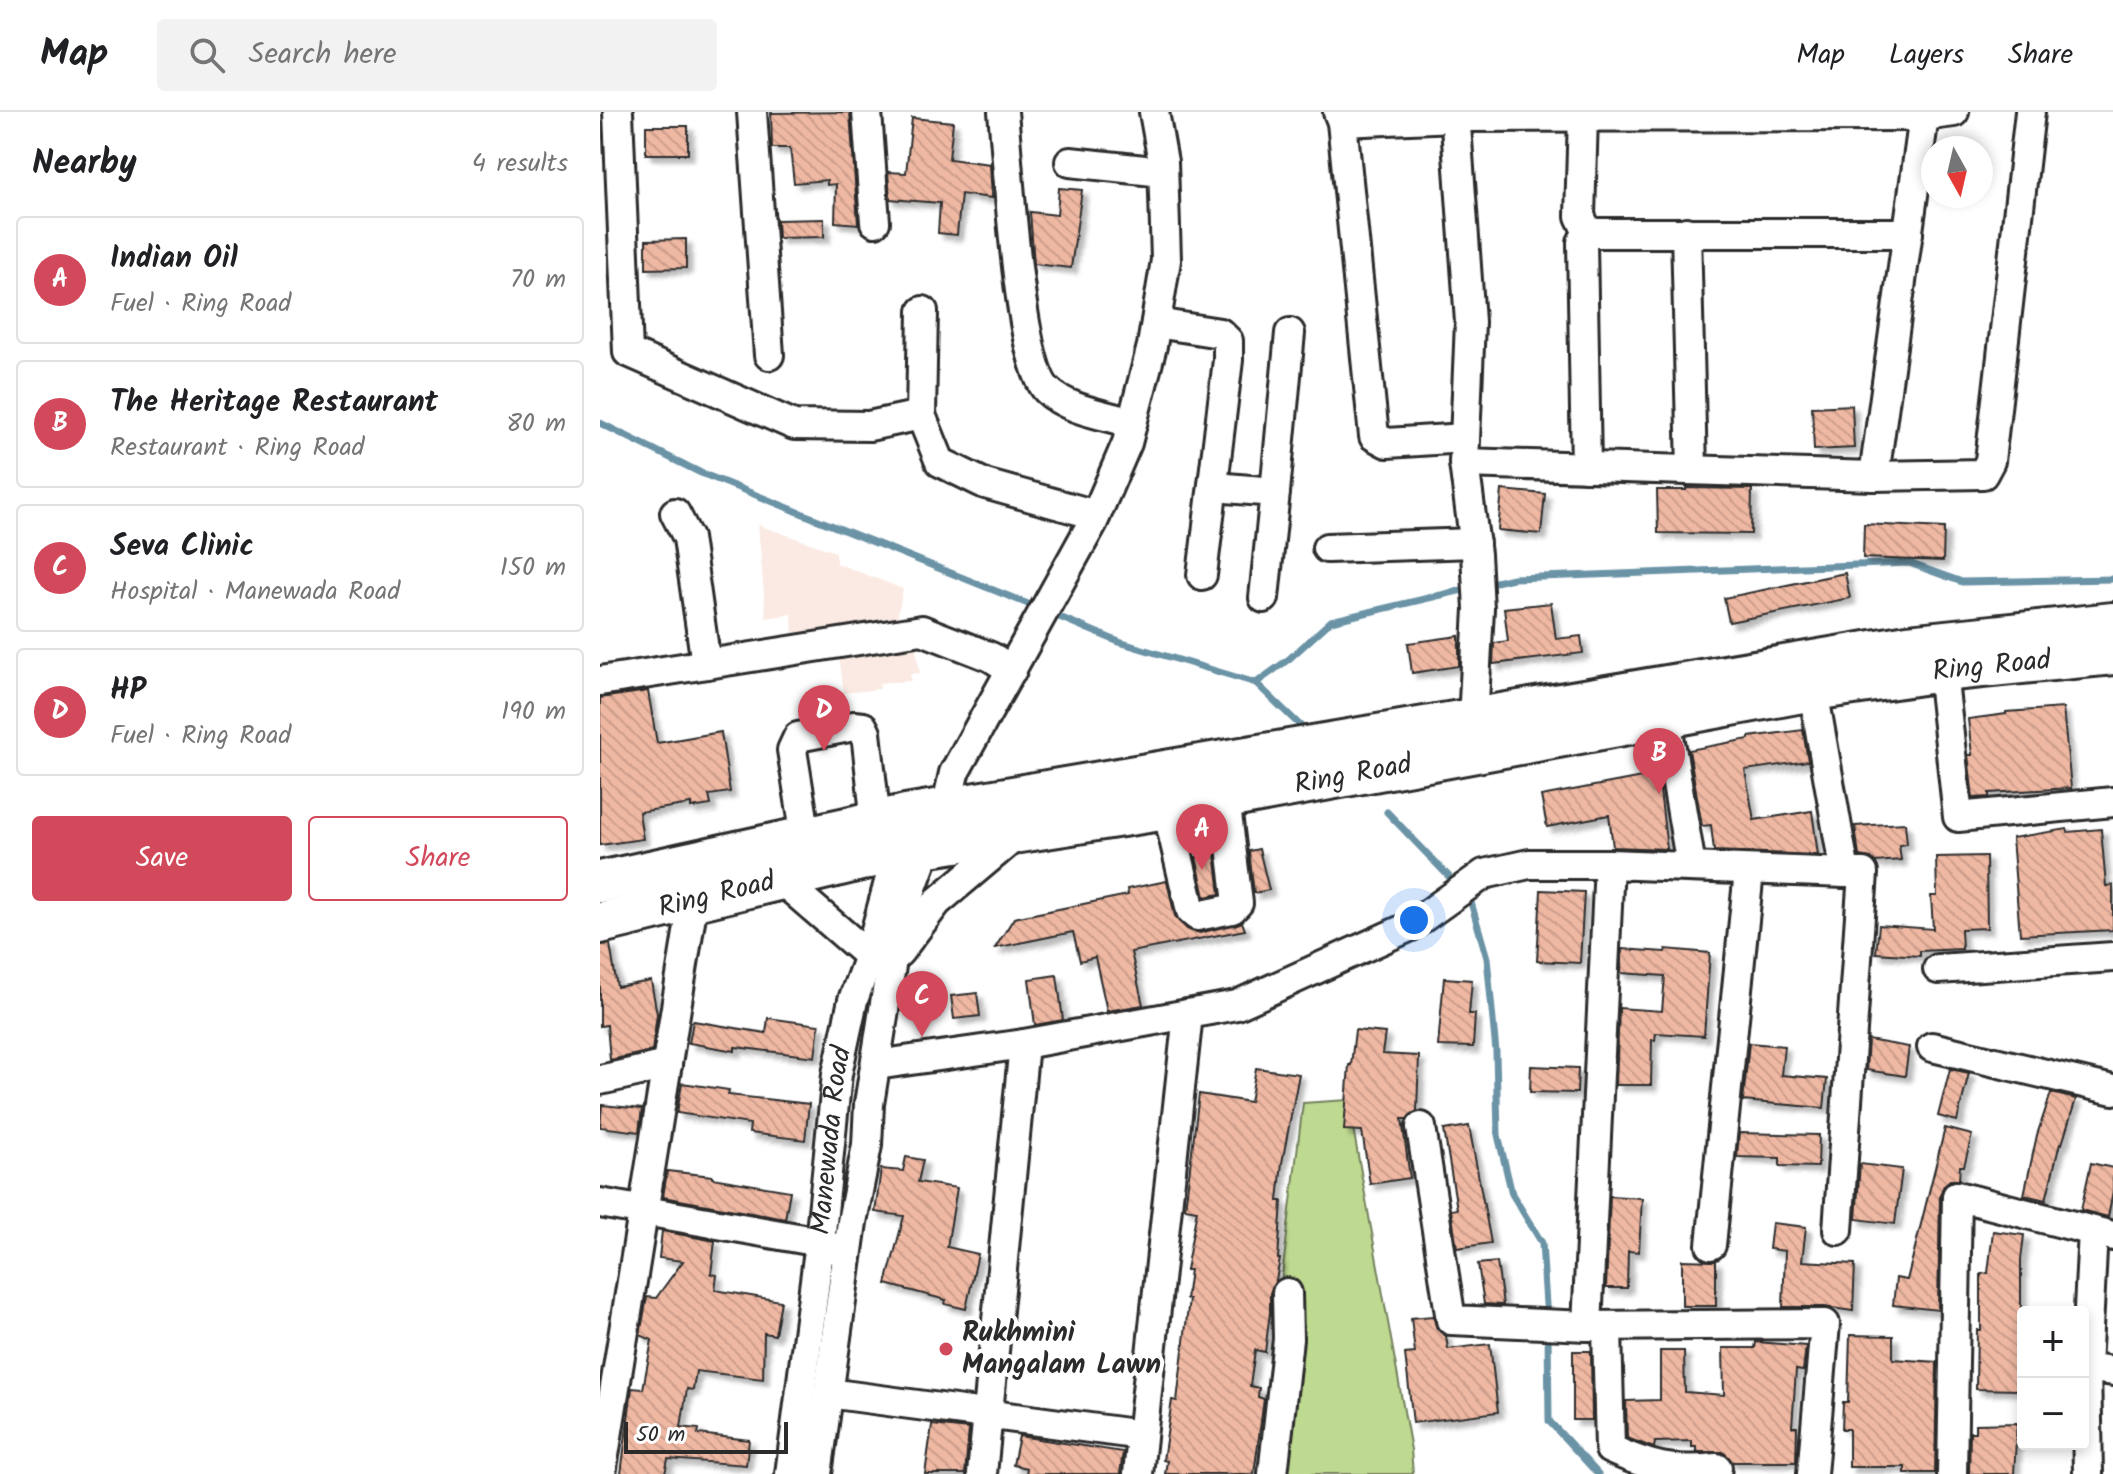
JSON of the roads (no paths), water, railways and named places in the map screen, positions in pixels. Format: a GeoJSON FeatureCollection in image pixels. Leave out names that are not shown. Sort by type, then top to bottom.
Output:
{"type":"FeatureCollection","features":[{"type":"Feature","properties":{"kind":"highway","name":"Ring Road"},"geometry":{"type":"LineString","coordinates":[[600,923],[781,880],[897,838],[950,791],[1473,720],[1908,645],[2113,623]]}},
{"type":"Feature","properties":{"kind":"highway","name":"Ring Road"},"geometry":{"type":"LineString","coordinates":[[600,882],[806,837],[897,838],[1020,832],[1167,809],[1813,690],[1942,671],[2113,654]]}},
{"type":"Feature","properties":{"kind":"street"},"geometry":{"type":"LineString","coordinates":[[618,112],[628,352],[794,425],[869,426],[921,415]]}},
{"type":"Feature","properties":{"kind":"street"},"geometry":{"type":"LineString","coordinates":[[752,112],[769,355]]}},
{"type":"Feature","properties":{"kind":"street"},"geometry":{"type":"LineString","coordinates":[[867,112],[875,222]]}},
{"type":"Feature","properties":{"kind":"street"},"geometry":{"type":"LineString","coordinates":[[1003,112],[1019,284],[1033,360],[1040,378],[1046,389],[1064,402],[1132,423]]}},
{"type":"Feature","properties":{"kind":"street"},"geometry":{"type":"LineString","coordinates":[[950,791],[1096,515],[1127,443],[1156,323],[1166,260],[1163,172],[1154,112]]}},
{"type":"Feature","properties":{"kind":"street"},"geometry":{"type":"LineString","coordinates":[[1954,112],[1340,117],[1374,436],[1387,443],[1586,467],[1874,476],[1983,474],[1990,461],[2030,112]]}},
{"type":"Feature","properties":{"kind":"street"},"geometry":{"type":"LineString","coordinates":[[1455,114],[1470,322],[1465,451],[1479,609],[1473,720]]}},
{"type":"Feature","properties":{"kind":"street"},"geometry":{"type":"LineString","coordinates":[[1874,476],[1924,114]]}},
{"type":"Feature","properties":{"kind":"street"},"geometry":{"type":"LineString","coordinates":[[1583,116],[1580,216],[1588,233]]}},
{"type":"Feature","properties":{"kind":"street"},"geometry":{"type":"LineString","coordinates":[[1070,162],[1163,172]]}},
{"type":"Feature","properties":{"kind":"street"},"geometry":{"type":"LineString","coordinates":[[1686,232],[1692,470]]}},
{"type":"Feature","properties":{"kind":"street"},"geometry":{"type":"LineString","coordinates":[[1588,233],[1908,233]]}},
{"type":"Feature","properties":{"kind":"street"},"geometry":{"type":"LineString","coordinates":[[1586,467],[1582,242],[1588,233]]}},
{"type":"Feature","properties":{"kind":"street"},"geometry":{"type":"LineString","coordinates":[[923,311],[921,415],[940,462],[985,484],[1096,515]]}},
{"type":"Feature","properties":{"kind":"street"},"geometry":{"type":"LineString","coordinates":[[1156,323],[1220,333],[1228,341],[1202,575]]}},
{"type":"Feature","properties":{"kind":"street"},"geometry":{"type":"LineString","coordinates":[[1264,598],[1290,333]]}},
{"type":"Feature","properties":{"kind":"street"},"geometry":{"type":"LineString","coordinates":[[1214,487],[1275,492]]}},
{"type":"Feature","properties":{"kind":"street"},"geometry":{"type":"LineString","coordinates":[[675,513],[688,538],[706,664]]}},
{"type":"Feature","properties":{"kind":"street"},"geometry":{"type":"LineString","coordinates":[[1327,548],[1475,549]]}},
{"type":"Feature","properties":{"kind":"street"},"geometry":{"type":"LineString","coordinates":[[600,681],[922,630],[991,657],[1012,670]]}},
{"type":"Feature","properties":{"kind":"street"},"geometry":{"type":"LineString","coordinates":[[1942,671],[1958,817],[2113,802]]}},
{"type":"Feature","properties":{"kind":"street"},"geometry":{"type":"LineString","coordinates":[[1813,690],[1845,873]]}},
{"type":"Feature","properties":{"kind":"street"},"geometry":{"type":"LineString","coordinates":[[1666,718],[1691,866]]}},
{"type":"Feature","properties":{"kind":"street"},"geometry":{"type":"LineString","coordinates":[[806,837],[792,750],[798,737],[863,727],[897,838],[910,893],[881,958],[876,1065],[869,1104],[867,1145],[852,1222],[817,1474]]}},
{"type":"Feature","properties":{"kind":"street"},"geometry":{"type":"LineString","coordinates":[[1167,809],[1191,911],[1197,916],[1232,909],[1238,903],[1225,798]]}},
{"type":"Feature","properties":{"kind":"street"},"geometry":{"type":"LineString","coordinates":[[881,958],[937,902],[1020,832]]}},
{"type":"Feature","properties":{"kind":"street"},"geometry":{"type":"LineString","coordinates":[[876,1065],[1024,1044],[1237,1005],[1411,926],[1484,874],[1521,864],[1691,866],[1749,871],[1863,873],[1838,1230]]}},
{"type":"Feature","properties":{"kind":"street"},"geometry":{"type":"LineString","coordinates":[[1609,864],[1597,1327],[1610,1449],[1643,1464],[1683,1472],[1717,1468]]}},
{"type":"Feature","properties":{"kind":"street"},"geometry":{"type":"LineString","coordinates":[[1711,1245],[1749,871]]}},
{"type":"Feature","properties":{"kind":"street"},"geometry":{"type":"LineString","coordinates":[[781,880],[881,958]]}},
{"type":"Feature","properties":{"kind":"street"},"geometry":{"type":"LineString","coordinates":[[601,1474],[611,1342],[644,1209],[693,902]]}},
{"type":"Feature","properties":{"kind":"street"},"geometry":{"type":"LineString","coordinates":[[1938,969],[2113,957]]}},
{"type":"Feature","properties":{"kind":"street","name":"Manewada Road"},"geometry":{"type":"LineString","coordinates":[[790,1474],[820,1242],[837,1074],[853,1000],[881,958]]}},
{"type":"Feature","properties":{"kind":"street"},"geometry":{"type":"LineString","coordinates":[[1138,1474],[1188,1014]]}},
{"type":"Feature","properties":{"kind":"street"},"geometry":{"type":"LineString","coordinates":[[982,1474],[1024,1044]]}},
{"type":"Feature","properties":{"kind":"street"},"geometry":{"type":"LineString","coordinates":[[1932,1047],[2113,1090]]}},
{"type":"Feature","properties":{"kind":"street"},"geometry":{"type":"LineString","coordinates":[[600,1080],[667,1065]]}},
{"type":"Feature","properties":{"kind":"street"},"geometry":{"type":"LineString","coordinates":[[1421,1127],[1451,1320],[1597,1327],[1825,1324],[1812,1474]]}},
{"type":"Feature","properties":{"kind":"street"},"geometry":{"type":"LineString","coordinates":[[1952,1474],[1957,1196],[2103,1233],[2100,1369],[2088,1474]]}},
{"type":"Feature","properties":{"kind":"street"},"geometry":{"type":"LineString","coordinates":[[600,1203],[820,1242],[848,1254]]}},
{"type":"Feature","properties":{"kind":"street"},"geometry":{"type":"LineString","coordinates":[[1273,1474],[1288,1339],[1287,1293]]}},
{"type":"Feature","properties":{"kind":"street"},"geometry":{"type":"LineString","coordinates":[[828,1393],[1142,1435]]}},
{"type":"Feature","properties":{"kind":"waterway"},"geometry":{"type":"LineString","coordinates":[[600,423],[701,473],[1038,608]]}},
{"type":"Feature","properties":{"kind":"waterway"},"geometry":{"type":"LineString","coordinates":[[1483,585],[1513,578],[1909,563],[1962,582],[2113,579]]}},
{"type":"Feature","properties":{"kind":"waterway"},"geometry":{"type":"LineString","coordinates":[[1050,613],[1119,642],[1256,683],[1289,659],[1331,621],[1471,588]]}},
{"type":"Feature","properties":{"kind":"waterway"},"geometry":{"type":"LineString","coordinates":[[1256,683],[1309,734]]}},
{"type":"Feature","properties":{"kind":"waterway"},"geometry":{"type":"LineString","coordinates":[[1387,812],[1458,886]]}},
{"type":"Feature","properties":{"kind":"waterway"},"geometry":{"type":"LineString","coordinates":[[1466,895],[1470,899],[1487,958],[1496,1052],[1498,1135],[1512,1194],[1542,1243],[1547,1320]]}},
{"type":"Feature","properties":{"kind":"waterway"},"geometry":{"type":"LineString","coordinates":[[1548,1332],[1549,1421],[1598,1474]]}},
{"type":"Feature","properties":{"kind":"place","name":"HP"},"geometry":{"type":"Point","coordinates":[824,751]}},
{"type":"Feature","properties":{"kind":"place","name":"The Heritage Restaurant"},"geometry":{"type":"Point","coordinates":[1659,794]}},
{"type":"Feature","properties":{"kind":"place","name":"Indian Oil"},"geometry":{"type":"Point","coordinates":[1202,870]}},
{"type":"Feature","properties":{"kind":"place","name":"Seva Clinic"},"geometry":{"type":"Point","coordinates":[922,1037]}},
{"type":"Feature","properties":{"kind":"place","name":"Rukhmini Mangalam Lawn"},"geometry":{"type":"Point","coordinates":[946,1349]}}]}
